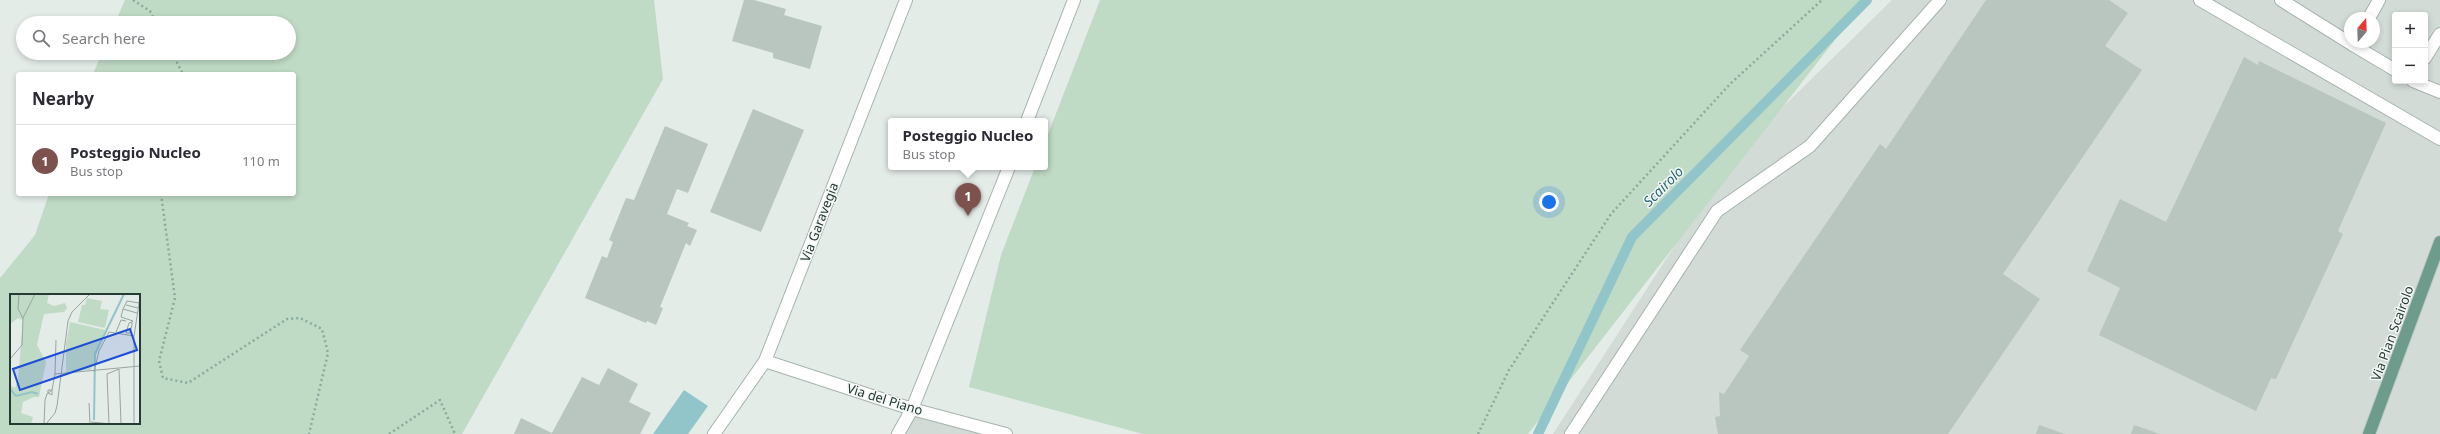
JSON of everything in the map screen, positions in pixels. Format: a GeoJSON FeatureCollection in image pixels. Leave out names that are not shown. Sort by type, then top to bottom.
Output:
{"type":"FeatureCollection","features":[{"type":"Feature","properties":{"kind":"main road","name":"Via Pian Scairolo"},"geometry":{"type":"LineString","coordinates":[[2369,434],[2440,242]]}},
{"type":"Feature","properties":{"kind":"street","name":"Via Garavegia"},"geometry":{"type":"LineString","coordinates":[[714,434],[765,361],[906,0]]}},
{"type":"Feature","properties":{"kind":"street"},"geometry":{"type":"LineString","coordinates":[[1028,118],[1074,0]]}},
{"type":"Feature","properties":{"kind":"street"},"geometry":{"type":"LineString","coordinates":[[1571,434],[1717,211],[1810,146],[1940,0]]}},
{"type":"Feature","properties":{"kind":"street"},"geometry":{"type":"LineString","coordinates":[[2200,0],[2440,138]]}},
{"type":"Feature","properties":{"kind":"street"},"geometry":{"type":"LineString","coordinates":[[2281,0],[2344,38]]}},
{"type":"Feature","properties":{"kind":"street"},"geometry":{"type":"LineString","coordinates":[[2372,12],[2379,0]]}},
{"type":"Feature","properties":{"kind":"street"},"geometry":{"type":"LineString","coordinates":[[2428,53],[2440,34]]}},
{"type":"Feature","properties":{"kind":"street"},"geometry":{"type":"LineString","coordinates":[[2360,48],[2392,68]]}},
{"type":"Feature","properties":{"kind":"street"},"geometry":{"type":"LineString","coordinates":[[2421,84],[2440,92]]}},
{"type":"Feature","properties":{"kind":"street"},"geometry":{"type":"LineString","coordinates":[[898,434],[912,409],[1008,170]]}},
{"type":"Feature","properties":{"kind":"street","name":"Via del Piano"},"geometry":{"type":"LineString","coordinates":[[765,361],[912,409],[1006,434]]}},
{"type":"Feature","properties":{"kind":"path"},"geometry":{"type":"LineString","coordinates":[[133,0],[150,11],[152,16]]}},
{"type":"Feature","properties":{"kind":"path"},"geometry":{"type":"LineString","coordinates":[[1478,434],[1509,370],[1611,214],[1730,84],[1822,0]]}},
{"type":"Feature","properties":{"kind":"path"},"geometry":{"type":"LineString","coordinates":[[176,60],[182,72]]}},
{"type":"Feature","properties":{"kind":"path"},"geometry":{"type":"LineString","coordinates":[[161,196],[175,298],[158,361],[164,378],[188,383],[287,319],[300,318],[322,329],[328,353],[309,434]]}},
{"type":"Feature","properties":{"kind":"path"},"geometry":{"type":"LineString","coordinates":[[389,434],[440,400],[455,434]]}},
{"type":"Feature","properties":{"kind":"shaded area"},"geometry":{"type":"Polygon","coordinates":[[[1892,0],[2440,0],[2440,434],[1553,434],[1732,157],[1892,0]]]}},
{"type":"Feature","properties":{"kind":"shaded area"},"geometry":{"type":"Polygon","coordinates":[[[912,409],[1006,434],[898,434],[912,409]]]}},
{"type":"Feature","properties":{"kind":"green space"},"geometry":{"type":"Polygon","coordinates":[[[125,0],[654,0],[663,79],[462,434],[0,434],[0,278],[35,235],[48,196],[296,196],[296,72],[94,72],[99,60],[296,60],[296,16],[118,16],[125,0]]]}},
{"type":"Feature","properties":{"kind":"green space"},"geometry":{"type":"Polygon","coordinates":[[[1100,0],[1866,0],[1528,434],[1143,434],[969,387],[1001,255],[1034,170],[1048,170],[1048,134],[1100,0]]]}},
{"type":"Feature","properties":{"kind":"water"},"geometry":{"type":"Polygon","coordinates":[[[684,390],[708,406],[688,434],[653,434],[684,390]]]}},
{"type":"Feature","properties":{"kind":"building"},"geometry":{"type":"Polygon","coordinates":[[[744,0],[754,0],[786,9],[784,15],[822,26],[810,69],[773,58],[773,53],[732,41],[744,0]]]}},
{"type":"Feature","properties":{"kind":"building"},"geometry":{"type":"Polygon","coordinates":[[[1986,0],[2109,0],[2128,13],[2105,46],[2142,70],[2003,274],[2040,299],[1948,434],[1718,434],[1715,417],[1720,416],[1719,392],[1724,394],[1749,356],[1740,350],[1880,144],[1886,149],[1986,0]]]}},
{"type":"Feature","properties":{"kind":"building"},"geometry":{"type":"Polygon","coordinates":[[[2244,57],[2258,65],[2259,61],[2386,123],[2338,231],[2343,234],[2276,379],[2271,378],[2256,411],[2099,335],[2120,288],[2087,271],[2120,199],[2166,222],[2244,57]]]}},
{"type":"Feature","properties":{"kind":"building"},"geometry":{"type":"Polygon","coordinates":[[[753,109],[804,130],[761,232],[710,212],[753,109]]]}},
{"type":"Feature","properties":{"kind":"building"},"geometry":{"type":"Polygon","coordinates":[[[665,126],[708,144],[688,193],[677,189],[667,214],[689,223],[687,226],[697,230],[690,246],[686,243],[660,307],[663,308],[656,325],[647,321],[646,323],[585,298],[602,256],[607,258],[613,242],[609,240],[626,198],[634,200],[665,126]]]}},
{"type":"Feature","properties":{"kind":"building"},"geometry":{"type":"Polygon","coordinates":[[[608,368],[638,384],[629,402],[651,413],[640,434],[514,434],[521,418],[552,433],[582,377],[599,385],[608,368]]]}},
{"type":"Feature","properties":{"kind":"building"},"geometry":{"type":"Polygon","coordinates":[[[2039,425],[2065,434],[2036,434],[2039,425]]]}},
{"type":"Feature","properties":{"kind":"building"},"geometry":{"type":"Polygon","coordinates":[[[2134,425],[2160,434],[2131,434],[2134,425]]]}},
{"type":"Feature","properties":{"kind":"waterway","name":"Scairolo"},"geometry":{"type":"LineString","coordinates":[[1538,434],[1632,237],[1867,0]]}},
{"type":"Feature","properties":{"kind":"place","name":"Posteggio Nucleo"},"geometry":{"type":"Point","coordinates":[968,216]}}]}
